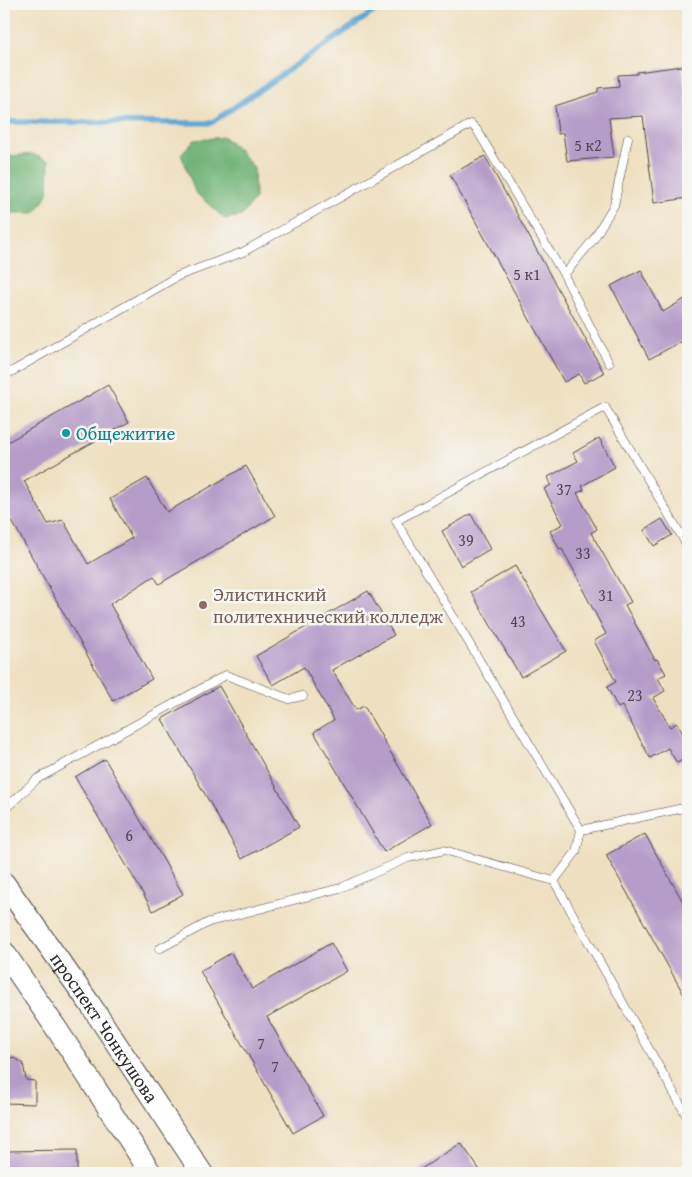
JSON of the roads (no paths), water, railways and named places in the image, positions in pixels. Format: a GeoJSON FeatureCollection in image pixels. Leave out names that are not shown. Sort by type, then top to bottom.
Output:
{"type":"FeatureCollection","features":[{"type":"Feature","properties":{"kind":"main road","name":"проспект Чонкушова"},"geometry":{"type":"LineString","coordinates":[[4,883],[90,1004],[202,1173]]}},
{"type":"Feature","properties":{"kind":"main road"},"geometry":{"type":"LineString","coordinates":[[4,952],[151,1173]]}},
{"type":"Feature","properties":{"kind":"lane"},"geometry":{"type":"LineString","coordinates":[[4,376],[178,276],[243,252],[471,124],[477,130],[564,275],[609,363]]}},
{"type":"Feature","properties":{"kind":"lane"},"geometry":{"type":"LineString","coordinates":[[564,275],[593,240],[614,205],[628,138]]}},
{"type":"Feature","properties":{"kind":"lane"},"geometry":{"type":"LineString","coordinates":[[554,881],[576,852],[581,830],[396,521],[605,407],[688,547]]}},
{"type":"Feature","properties":{"kind":"lane"},"geometry":{"type":"LineString","coordinates":[[4,810],[37,779],[226,675],[289,699],[303,696]]}},
{"type":"Feature","properties":{"kind":"lane"},"geometry":{"type":"LineString","coordinates":[[581,830],[688,807]]}},
{"type":"Feature","properties":{"kind":"lane"},"geometry":{"type":"LineString","coordinates":[[159,949],[209,922],[340,888],[408,858],[444,850],[554,881],[688,1118]]}},
{"type":"Feature","properties":{"kind":"waterway"},"geometry":{"type":"LineString","coordinates":[[4,122],[211,123],[385,4]]}},
{"type":"Feature","properties":{"kind":"place","name":"Общежитие"},"geometry":{"type":"Point","coordinates":[66,433]}},
{"type":"Feature","properties":{"kind":"place","name":"Элистинский политехнический колледж"},"geometry":{"type":"Point","coordinates":[203,605]}}]}
